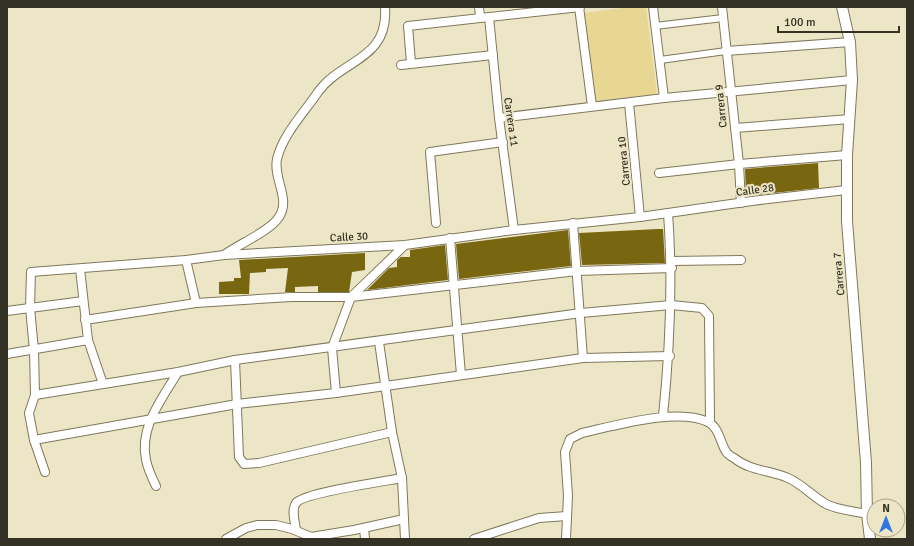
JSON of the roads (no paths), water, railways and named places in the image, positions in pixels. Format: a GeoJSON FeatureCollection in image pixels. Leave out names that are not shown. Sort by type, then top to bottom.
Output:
{"type":"FeatureCollection","features":[{"type":"Feature","properties":{"kind":"street"},"geometry":{"type":"LineString","coordinates":[[224,255],[273,224],[280,217],[284,199],[276,170],[277,160],[284,139],[320,89],[346,67],[361,58],[374,46],[386,22],[385,7]]}},
{"type":"Feature","properties":{"kind":"street","name":"Carrera 11"},"geometry":{"type":"LineString","coordinates":[[480,7],[484,17],[493,55],[499,118],[514,230]]}},
{"type":"Feature","properties":{"kind":"street"},"geometry":{"type":"LineString","coordinates":[[411,63],[408,26],[484,17],[515,10],[580,7],[592,106]]}},
{"type":"Feature","properties":{"kind":"street"},"geometry":{"type":"LineString","coordinates":[[653,7],[664,98]]}},
{"type":"Feature","properties":{"kind":"street","name":"Carrera 9"},"geometry":{"type":"LineString","coordinates":[[722,7],[742,203]]}},
{"type":"Feature","properties":{"kind":"street","name":"Carrera 7"},"geometry":{"type":"LineString","coordinates":[[842,7],[850,42],[852,80],[847,155],[846,221],[866,463],[867,498]]}},
{"type":"Feature","properties":{"kind":"street"},"geometry":{"type":"LineString","coordinates":[[656,26],[723,18]]}},
{"type":"Feature","properties":{"kind":"street"},"geometry":{"type":"LineString","coordinates":[[660,60],[726,51],[850,42]]}},
{"type":"Feature","properties":{"kind":"street"},"geometry":{"type":"LineString","coordinates":[[400,65],[493,55]]}},
{"type":"Feature","properties":{"kind":"street"},"geometry":{"type":"LineString","coordinates":[[499,118],[664,98],[852,80]]}},
{"type":"Feature","properties":{"kind":"street","name":"Carrera 10"},"geometry":{"type":"LineString","coordinates":[[629,103],[640,217]]}},
{"type":"Feature","properties":{"kind":"street"},"geometry":{"type":"LineString","coordinates":[[735,128],[850,119]]}},
{"type":"Feature","properties":{"kind":"street"},"geometry":{"type":"LineString","coordinates":[[436,223],[430,152],[503,142]]}},
{"type":"Feature","properties":{"kind":"street"},"geometry":{"type":"LineString","coordinates":[[659,173],[739,164],[847,155]]}},
{"type":"Feature","properties":{"kind":"street","name":"Calle 28"},"geometry":{"type":"LineString","coordinates":[[668,213],[846,190]]}},
{"type":"Feature","properties":{"kind":"street"},"geometry":{"type":"LineString","coordinates":[[663,416],[670,356],[672,265],[668,213]]}},
{"type":"Feature","properties":{"kind":"street","name":"Calle 30"},"geometry":{"type":"LineString","coordinates":[[30,308],[31,272],[186,260],[224,255],[405,245],[514,230],[668,213]]}},
{"type":"Feature","properties":{"kind":"street"},"geometry":{"type":"LineString","coordinates":[[574,224],[583,358]]}},
{"type":"Feature","properties":{"kind":"street"},"geometry":{"type":"LineString","coordinates":[[450,238],[461,375]]}},
{"type":"Feature","properties":{"kind":"street"},"geometry":{"type":"LineString","coordinates":[[336,393],[332,348],[351,297],[405,245]]}},
{"type":"Feature","properties":{"kind":"street"},"geometry":{"type":"LineString","coordinates":[[186,260],[196,303]]}},
{"type":"Feature","properties":{"kind":"street"},"geometry":{"type":"LineString","coordinates":[[85,320],[196,303],[291,297],[351,297],[576,271],[741,260]]}},
{"type":"Feature","properties":{"kind":"street"},"geometry":{"type":"LineString","coordinates":[[80,269],[88,340],[103,384]]}},
{"type":"Feature","properties":{"kind":"street"},"geometry":{"type":"LineString","coordinates":[[7,311],[83,301]]}},
{"type":"Feature","properties":{"kind":"street"},"geometry":{"type":"LineString","coordinates":[[35,395],[178,372],[235,360],[379,342],[581,313],[670,305],[702,308],[709,316],[710,422],[718,434],[727,453],[739,462],[760,471],[771,472],[800,484],[815,497],[828,505],[866,514]]}},
{"type":"Feature","properties":{"kind":"street"},"geometry":{"type":"LineString","coordinates":[[30,308],[34,350],[35,395],[29,413],[34,440],[44,472]]}},
{"type":"Feature","properties":{"kind":"street"},"geometry":{"type":"LineString","coordinates":[[7,354],[88,340]]}},
{"type":"Feature","properties":{"kind":"street"},"geometry":{"type":"LineString","coordinates":[[379,342],[392,432],[402,478],[405,539]]}},
{"type":"Feature","properties":{"kind":"street"},"geometry":{"type":"LineString","coordinates":[[34,440],[150,418],[237,404],[385,387],[583,358],[670,356]]}},
{"type":"Feature","properties":{"kind":"street"},"geometry":{"type":"LineString","coordinates":[[235,360],[239,457],[244,464],[259,463],[392,432]]}},
{"type":"Feature","properties":{"kind":"street"},"geometry":{"type":"LineString","coordinates":[[156,486],[146,460],[145,434],[150,418],[178,372]]}},
{"type":"Feature","properties":{"kind":"street"},"geometry":{"type":"LineString","coordinates":[[566,539],[567,516],[565,452],[570,439],[582,433],[663,416],[698,419],[710,422]]}},
{"type":"Feature","properties":{"kind":"street"},"geometry":{"type":"LineString","coordinates":[[296,530],[294,507],[297,501],[320,494],[402,478]]}},
{"type":"Feature","properties":{"kind":"street"},"geometry":{"type":"LineString","coordinates":[[474,539],[539,518],[567,516]]}},
{"type":"Feature","properties":{"kind":"street"},"geometry":{"type":"LineString","coordinates":[[226,539],[246,528],[257,525],[276,525],[296,530],[310,537],[364,528],[404,519]]}},
{"type":"Feature","properties":{"kind":"street"},"geometry":{"type":"LineString","coordinates":[[364,528],[365,539]]}}]}
